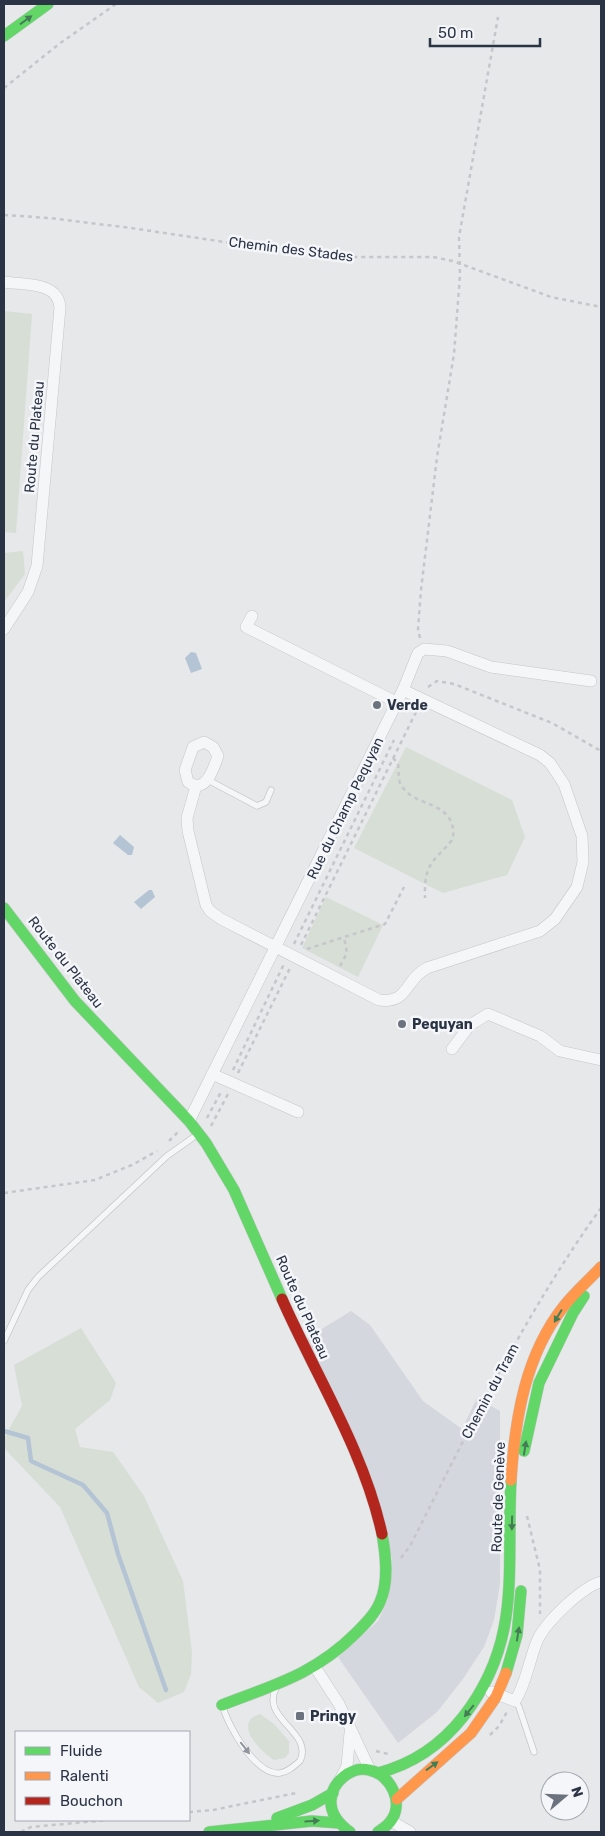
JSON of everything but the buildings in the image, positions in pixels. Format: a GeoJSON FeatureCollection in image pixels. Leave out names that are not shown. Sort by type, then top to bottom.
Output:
{"type":"FeatureCollection","features":[{"type":"Feature","properties":{"kind":"main road"},"geometry":{"type":"LineString","coordinates":[[4,36],[48,4]]}},
{"type":"Feature","properties":{"kind":"main road","name":"Route du Plateau"},"geometry":{"type":"LineString","coordinates":[[4,908],[75,1001],[202,1136],[238,1195],[289,1315],[352,1450],[374,1505],[384,1550],[386,1579],[379,1604],[356,1633],[315,1668],[222,1705]]}},
{"type":"Feature","properties":{"kind":"main road","name":"Route de Genève"},"geometry":{"type":"LineString","coordinates":[[339,1781],[351,1772],[374,1772],[402,1767],[418,1760],[446,1736],[470,1711],[485,1689],[504,1641],[510,1610],[513,1454],[527,1382],[537,1354],[560,1311],[601,1267]]}},
{"type":"Feature","properties":{"kind":"main road","name":"Route de Genève"},"geometry":{"type":"LineString","coordinates":[[391,1821],[396,1810],[397,1799],[413,1780],[455,1749],[484,1717],[497,1694],[516,1647],[521,1615],[524,1452],[539,1384],[573,1313],[601,1272]]}},
{"type":"Feature","properties":{"kind":"main road"},"geometry":{"type":"LineString","coordinates":[[374,1772],[391,1784],[397,1799]]}},
{"type":"Feature","properties":{"kind":"main road"},"geometry":{"type":"LineString","coordinates":[[252,1827],[312,1805],[332,1793],[339,1781]]}},
{"type":"Feature","properties":{"kind":"main road"},"geometry":{"type":"LineString","coordinates":[[332,1793],[332,1809],[338,1823],[350,1832]]}},
{"type":"Feature","properties":{"kind":"main road"},"geometry":{"type":"LineString","coordinates":[[209,1832],[316,1821],[338,1823]]}},
{"type":"Feature","properties":{"kind":"main road"},"geometry":{"type":"LineString","coordinates":[[378,1832],[391,1821]]}},
{"type":"Feature","properties":{"kind":"street","name":"Route du Plateau"},"geometry":{"type":"LineString","coordinates":[[4,282],[47,288],[58,297],[60,308],[37,566],[28,592],[4,629]]}},
{"type":"Feature","properties":{"kind":"street"},"geometry":{"type":"LineString","coordinates":[[252,616],[246,627],[396,702]]}},
{"type":"Feature","properties":{"kind":"street"},"geometry":{"type":"LineString","coordinates":[[424,648],[447,650],[491,667],[591,681]]}},
{"type":"Feature","properties":{"kind":"street","name":"Rue du Champ Pequyan"},"geometry":{"type":"LineString","coordinates":[[189,1121],[403,690],[418,653],[424,648]]}},
{"type":"Feature","properties":{"kind":"street"},"geometry":{"type":"LineString","coordinates":[[196,786],[187,825],[206,905],[210,911],[221,919],[294,954],[379,1000],[395,1000],[401,997],[413,977],[427,968],[548,927],[577,887],[583,862],[582,836],[564,784],[550,763],[540,755],[403,690]]}},
{"type":"Feature","properties":{"kind":"street"},"geometry":{"type":"LineString","coordinates":[[201,743],[213,747],[218,756],[208,780],[202,785],[196,786],[188,782],[184,770],[193,748],[201,743]]}},
{"type":"Feature","properties":{"kind":"street"},"geometry":{"type":"LineString","coordinates":[[452,1049],[470,1025],[488,1014],[540,1036],[560,1051],[601,1060]]}},
{"type":"Feature","properties":{"kind":"street"},"geometry":{"type":"LineString","coordinates":[[212,1074],[298,1112]]}},
{"type":"Feature","properties":{"kind":"street"},"geometry":{"type":"LineString","coordinates":[[485,1689],[515,1701],[532,1662],[538,1638],[582,1590],[601,1582]]}},
{"type":"Feature","properties":{"kind":"street"},"geometry":{"type":"LineString","coordinates":[[315,1668],[339,1704],[350,1731],[374,1772]]}},
{"type":"Feature","properties":{"kind":"street"},"geometry":{"type":"LineString","coordinates":[[339,1781],[347,1766],[350,1731]]}},
{"type":"Feature","properties":{"kind":"street"},"geometry":{"type":"LineString","coordinates":[[391,1821],[410,1832]]}},
{"type":"Feature","properties":{"kind":"lane"},"geometry":{"type":"LineString","coordinates":[[208,780],[257,806],[266,802],[271,790]]}},
{"type":"Feature","properties":{"kind":"lane"},"geometry":{"type":"LineString","coordinates":[[4,1341],[28,1290],[38,1277],[167,1156],[202,1136]]}},
{"type":"Feature","properties":{"kind":"lane"},"geometry":{"type":"LineString","coordinates":[[222,1705],[232,1730],[256,1762],[269,1772],[279,1774],[287,1771],[300,1761],[303,1750],[300,1741],[278,1717],[274,1707],[273,1694],[281,1682]]}},
{"type":"Feature","properties":{"kind":"lane"},"geometry":{"type":"LineString","coordinates":[[515,1701],[519,1707],[534,1752]]}},
{"type":"Feature","properties":{"kind":"path"},"geometry":{"type":"LineString","coordinates":[[4,88],[59,44],[116,4]]}},
{"type":"Feature","properties":{"kind":"path"},"geometry":{"type":"LineString","coordinates":[[424,648],[418,629],[421,590],[438,457],[454,354],[460,264],[459,237],[498,18]]}},
{"type":"Feature","properties":{"kind":"path","name":"Chemin des Stades"},"geometry":{"type":"LineString","coordinates":[[4,215],[102,225],[305,254],[342,257],[421,256],[460,264],[551,297],[601,307]]}},
{"type":"Feature","properties":{"kind":"path"},"geometry":{"type":"LineString","coordinates":[[202,1136],[422,699],[432,683],[443,681],[454,684],[552,724],[601,751]]}},
{"type":"Feature","properties":{"kind":"path"},"geometry":{"type":"LineString","coordinates":[[202,1136],[294,954],[396,738]]}},
{"type":"Feature","properties":{"kind":"path"},"geometry":{"type":"LineString","coordinates":[[393,758],[398,763],[399,781],[409,794],[437,807],[452,822],[453,839],[434,857],[426,873],[425,898]]}},
{"type":"Feature","properties":{"kind":"path"},"geometry":{"type":"LineString","coordinates":[[294,954],[385,924],[404,887]]}},
{"type":"Feature","properties":{"kind":"path"},"geometry":{"type":"LineString","coordinates":[[335,977],[347,953],[344,937]]}},
{"type":"Feature","properties":{"kind":"path"},"geometry":{"type":"LineString","coordinates":[[4,1193],[96,1180],[132,1165],[162,1148],[189,1121]]}},
{"type":"Feature","properties":{"kind":"path","name":"Chemin du Tram"},"geometry":{"type":"LineString","coordinates":[[400,1559],[410,1546],[481,1405],[538,1303],[601,1208]]}},
{"type":"Feature","properties":{"kind":"path","name":"Route de Genève"},"geometry":{"type":"LineString","coordinates":[[522,1497],[537,1550],[540,1570],[538,1638]]}},
{"type":"Feature","properties":{"kind":"path"},"geometry":{"type":"LineString","coordinates":[[21,1832],[31,1827],[97,1821]]}},
{"type":"Feature","properties":{"kind":"shaded area"},"geometry":{"type":"Polygon","coordinates":[[[4,311],[32,314],[16,533],[4,532],[4,311]]]}},
{"type":"Feature","properties":{"kind":"shaded area"},"geometry":{"type":"Polygon","coordinates":[[[23,551],[25,574],[4,602],[4,553],[23,551]]]}},
{"type":"Feature","properties":{"kind":"shaded area"},"geometry":{"type":"Polygon","coordinates":[[[406,747],[512,800],[525,837],[507,875],[443,893],[354,848],[406,747]]]}},
{"type":"Feature","properties":{"kind":"shaded area"},"geometry":{"type":"Polygon","coordinates":[[[326,897],[383,925],[358,977],[302,948],[326,897]]]}},
{"type":"Feature","properties":{"kind":"shaded area"},"geometry":{"type":"Polygon","coordinates":[[[351,1311],[370,1325],[423,1401],[462,1429],[477,1398],[500,1411],[500,1584],[494,1620],[484,1647],[463,1679],[437,1712],[398,1743],[338,1657],[378,1621],[388,1599],[392,1558],[307,1338],[351,1311]]]}},
{"type":"Feature","properties":{"kind":"shaded area"},"geometry":{"type":"Polygon","coordinates":[[[81,1328],[116,1383],[110,1400],[75,1429],[80,1447],[113,1452],[144,1496],[183,1581],[192,1652],[191,1674],[184,1692],[158,1703],[139,1687],[60,1507],[4,1448],[4,1438],[22,1406],[14,1365],[81,1328]]]}},
{"type":"Feature","properties":{"kind":"shaded area"},"geometry":{"type":"Polygon","coordinates":[[[260,1714],[274,1724],[289,1741],[289,1753],[285,1758],[274,1760],[251,1737],[248,1724],[252,1718],[260,1714]]]}},
{"type":"Feature","properties":{"kind":"water"},"geometry":{"type":"Polygon","coordinates":[[[191,652],[196,653],[202,669],[191,673],[185,658],[191,652]]]}},
{"type":"Feature","properties":{"kind":"water"},"geometry":{"type":"Polygon","coordinates":[[[120,835],[134,847],[132,855],[128,855],[113,843],[120,835]]]}},
{"type":"Feature","properties":{"kind":"water"},"geometry":{"type":"Polygon","coordinates":[[[149,890],[152,890],[155,897],[141,909],[134,902],[149,890]]]}},
{"type":"Feature","properties":{"kind":"waterway"},"geometry":{"type":"LineString","coordinates":[[4,1431],[28,1438],[31,1461],[83,1485],[107,1513],[118,1554],[166,1690]]}},
{"type":"Feature","properties":{"kind":"traffic: fast"},"geometry":{"type":"LineString","coordinates":[[4,36],[48,4]]}},
{"type":"Feature","properties":{"kind":"traffic: fast"},"geometry":{"type":"LineString","coordinates":[[4,908],[75,1001],[189,1121],[206,1143],[234,1190],[282,1299]]}},
{"type":"Feature","properties":{"kind":"traffic: fast"},"geometry":{"type":"LineString","coordinates":[[524,1451],[539,1383],[573,1313],[584,1296]]}},
{"type":"Feature","properties":{"kind":"traffic: fast"},"geometry":{"type":"LineString","coordinates":[[378,1773],[403,1765],[445,1737],[463,1717],[482,1688],[495,1660],[508,1604],[511,1480]]}},
{"type":"Feature","properties":{"kind":"traffic: fast"},"geometry":{"type":"LineString","coordinates":[[222,1705],[309,1669],[341,1647],[363,1626],[378,1606],[385,1586],[386,1577],[382,1534]]}},
{"type":"Feature","properties":{"kind":"traffic: fast"},"geometry":{"type":"LineString","coordinates":[[506,1673],[517,1635],[521,1591]]}},
{"type":"Feature","properties":{"kind":"traffic: fast"},"geometry":{"type":"LineString","coordinates":[[350,1832],[342,1826],[332,1810],[332,1793],[344,1777],[349,1773],[362,1769],[384,1777],[389,1783],[396,1799],[394,1815],[389,1823],[378,1832]]}},
{"type":"Feature","properties":{"kind":"traffic: fast"},"geometry":{"type":"LineString","coordinates":[[277,1818],[312,1805],[333,1793]]}},
{"type":"Feature","properties":{"kind":"traffic: fast"},"geometry":{"type":"LineString","coordinates":[[209,1832],[312,1821],[339,1823]]}},
{"type":"Feature","properties":{"kind":"traffic: slow"},"geometry":{"type":"LineString","coordinates":[[511,1480],[519,1411],[524,1388],[540,1345],[564,1306],[601,1267]]}},
{"type":"Feature","properties":{"kind":"traffic: slow"},"geometry":{"type":"LineString","coordinates":[[397,1799],[471,1733],[496,1697],[506,1673]]}},
{"type":"Feature","properties":{"kind":"traffic: jam"},"geometry":{"type":"LineString","coordinates":[[282,1299],[338,1414],[364,1473],[382,1534]]}},
{"type":"Feature","properties":{"kind":"place","name":"Verde"},"geometry":{"type":"Point","coordinates":[377,705]}},
{"type":"Feature","properties":{"kind":"place","name":"Pequyan"},"geometry":{"type":"Point","coordinates":[402,1024]}},
{"type":"Feature","properties":{"kind":"place","name":"Pringy"},"geometry":{"type":"Point","coordinates":[300,1716]}}]}
